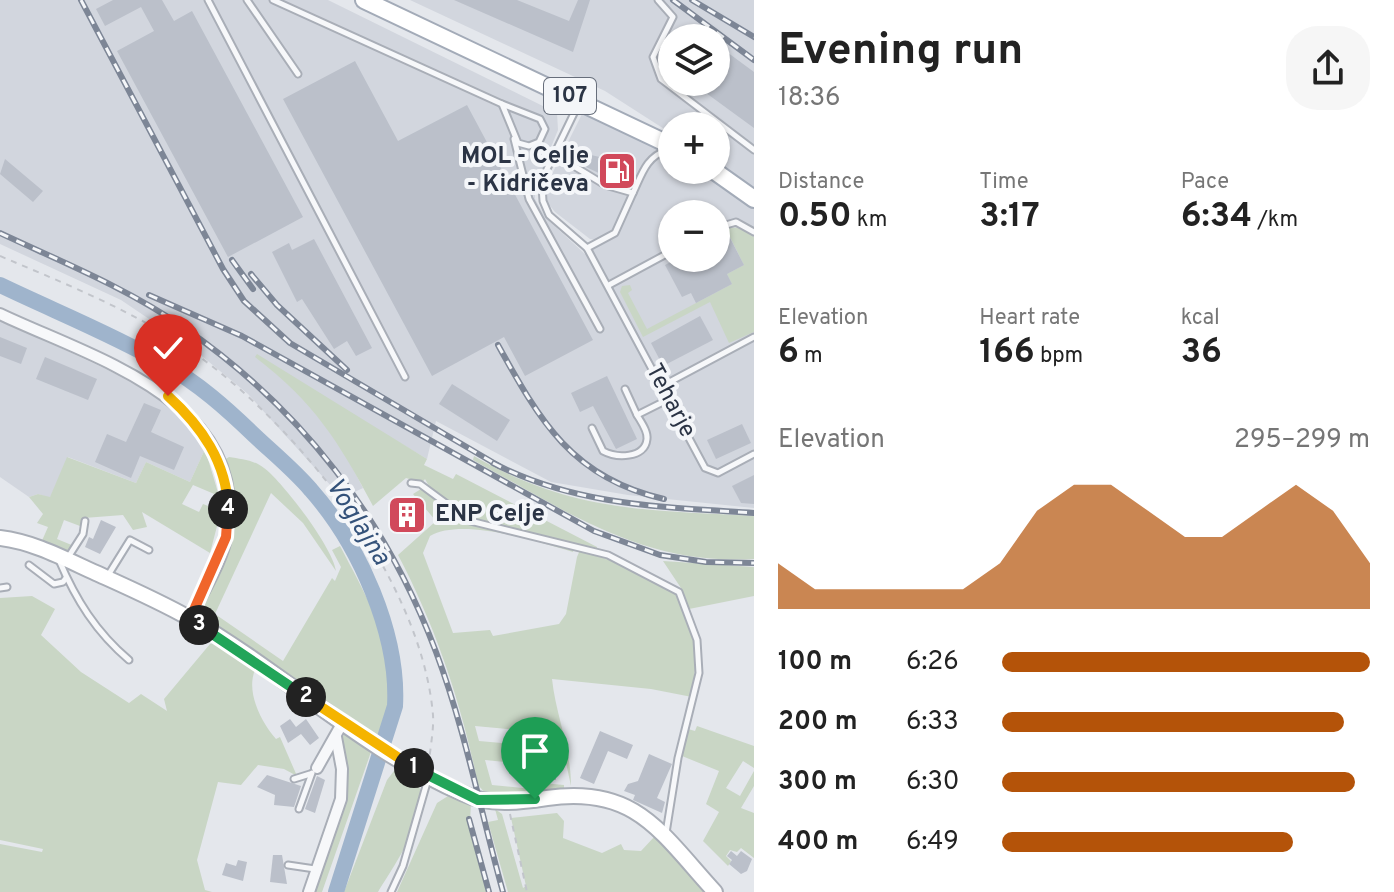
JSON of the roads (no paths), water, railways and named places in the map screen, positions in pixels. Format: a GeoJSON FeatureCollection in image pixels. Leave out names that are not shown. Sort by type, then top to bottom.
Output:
{"type":"FeatureCollection","features":[{"type":"Feature","properties":{"kind":"main road","name":"107"},"geometry":{"type":"LineString","coordinates":[[364,0],[658,141]]}},
{"type":"Feature","properties":{"kind":"main road"},"geometry":{"type":"LineString","coordinates":[[730,182],[754,199]]}},
{"type":"Feature","properties":{"kind":"street"},"geometry":{"type":"LineString","coordinates":[[0,314],[136,375],[168,396],[204,433],[223,473],[228,516],[226,537],[190,619]]}},
{"type":"Feature","properties":{"kind":"street"},"geometry":{"type":"LineString","coordinates":[[0,538],[30,544],[62,557],[190,619],[428,778],[478,800],[507,801],[578,793],[603,796],[629,806],[665,838],[715,892]]}},
{"type":"Feature","properties":{"kind":"street"},"geometry":{"type":"LineString","coordinates":[[315,770],[343,722]]}},
{"type":"Feature","properties":{"kind":"street"},"geometry":{"type":"LineString","coordinates":[[309,892],[341,799],[342,769],[336,737]]}},
{"type":"Feature","properties":{"kind":"lane"},"geometry":{"type":"LineString","coordinates":[[208,0],[405,377]]}},
{"type":"Feature","properties":{"kind":"lane"},"geometry":{"type":"LineString","coordinates":[[247,0],[298,74]]}},
{"type":"Feature","properties":{"kind":"lane"},"geometry":{"type":"LineString","coordinates":[[273,0],[502,104],[534,115],[543,124],[543,136],[534,145],[523,146],[514,139]]}},
{"type":"Feature","properties":{"kind":"lane"},"geometry":{"type":"LineString","coordinates":[[658,0],[673,17],[653,57],[661,79],[754,150]]}},
{"type":"Feature","properties":{"kind":"lane","name":"Teharje"},"geometry":{"type":"LineString","coordinates":[[580,101],[542,186],[543,201],[549,215],[587,248],[705,468],[718,473],[754,454]]}},
{"type":"Feature","properties":{"kind":"lane"},"geometry":{"type":"LineString","coordinates":[[502,104],[529,199],[600,329]]}},
{"type":"Feature","properties":{"kind":"lane"},"geometry":{"type":"LineString","coordinates":[[587,248],[615,233],[633,193],[654,155],[658,153]]}},
{"type":"Feature","properties":{"kind":"lane"},"geometry":{"type":"LineString","coordinates":[[554,154],[605,185],[633,193]]}},
{"type":"Feature","properties":{"kind":"lane"},"geometry":{"type":"LineString","coordinates":[[730,224],[736,222],[754,232]]}},
{"type":"Feature","properties":{"kind":"lane"},"geometry":{"type":"LineString","coordinates":[[609,285],[658,259]]}},
{"type":"Feature","properties":{"kind":"lane"},"geometry":{"type":"LineString","coordinates":[[662,386],[754,337]]}},
{"type":"Feature","properties":{"kind":"lane"},"geometry":{"type":"LineString","coordinates":[[592,428],[603,451],[624,457],[642,450],[648,435],[625,389]]}},
{"type":"Feature","properties":{"kind":"lane"},"geometry":{"type":"LineString","coordinates":[[637,415],[669,399]]}},
{"type":"Feature","properties":{"kind":"lane"},"geometry":{"type":"LineString","coordinates":[[411,483],[420,484],[470,521],[608,555],[679,592],[697,640],[699,673],[678,758],[665,838]]}},
{"type":"Feature","properties":{"kind":"lane"},"geometry":{"type":"LineString","coordinates":[[85,521],[83,534],[62,557],[66,577],[88,617],[108,643],[129,660]]}},
{"type":"Feature","properties":{"kind":"lane"},"geometry":{"type":"LineString","coordinates":[[106,578],[130,540],[149,550]]}},
{"type":"Feature","properties":{"kind":"lane"},"geometry":{"type":"LineString","coordinates":[[29,565],[54,584],[63,582],[66,577]]}},
{"type":"Feature","properties":{"kind":"lane"},"geometry":{"type":"LineString","coordinates":[[294,779],[315,770]]}},
{"type":"Feature","properties":{"kind":"lane"},"geometry":{"type":"LineString","coordinates":[[299,809],[315,770]]}},
{"type":"Feature","properties":{"kind":"lane"},"geometry":{"type":"LineString","coordinates":[[391,892],[403,866],[428,778]]}},
{"type":"Feature","properties":{"kind":"lane"},"geometry":{"type":"LineString","coordinates":[[288,865],[316,870]]}},
{"type":"Feature","properties":{"kind":"waterway","name":"Voglajna"},"geometry":{"type":"LineString","coordinates":[[0,285],[124,343],[176,371],[200,388],[304,483],[329,512],[360,563],[383,620],[395,678],[395,706],[336,892]]}},
{"type":"Feature","properties":{"kind":"railway"},"geometry":{"type":"LineString","coordinates":[[81,0],[223,269],[244,301],[290,343],[499,466]]}},
{"type":"Feature","properties":{"kind":"railway"},"geometry":{"type":"LineString","coordinates":[[673,0],[754,60]]}},
{"type":"Feature","properties":{"kind":"railway"},"geometry":{"type":"LineString","coordinates":[[692,0],[754,37]]}},
{"type":"Feature","properties":{"kind":"railway"},"geometry":{"type":"LineString","coordinates":[[0,233],[117,288],[183,327],[265,393],[302,430],[335,470],[392,556],[436,652],[464,741],[503,892]]}},
{"type":"Feature","properties":{"kind":"railway"},"geometry":{"type":"LineString","coordinates":[[232,260],[253,289]]}},
{"type":"Feature","properties":{"kind":"railway"},"geometry":{"type":"LineString","coordinates":[[251,274],[277,305],[347,370]]}},
{"type":"Feature","properties":{"kind":"railway"},"geometry":{"type":"LineString","coordinates":[[149,295],[242,336],[594,531],[660,555],[706,562],[754,563]]}},
{"type":"Feature","properties":{"kind":"railway"},"geometry":{"type":"LineString","coordinates":[[498,345],[529,398],[562,443],[605,477],[664,499]]}},
{"type":"Feature","properties":{"kind":"railway"},"geometry":{"type":"LineString","coordinates":[[493,463],[524,477],[588,496],[653,506],[754,513]]}},
{"type":"Feature","properties":{"kind":"railway"},"geometry":{"type":"LineString","coordinates":[[469,819],[489,892]]}},
{"type":"Feature","properties":{"kind":"place","name":"MOL - Celje - Kidričeva"},"geometry":{"type":"Point","coordinates":[617,171]}},
{"type":"Feature","properties":{"kind":"place","name":"ENP Celje"},"geometry":{"type":"Point","coordinates":[407,515]}}]}
